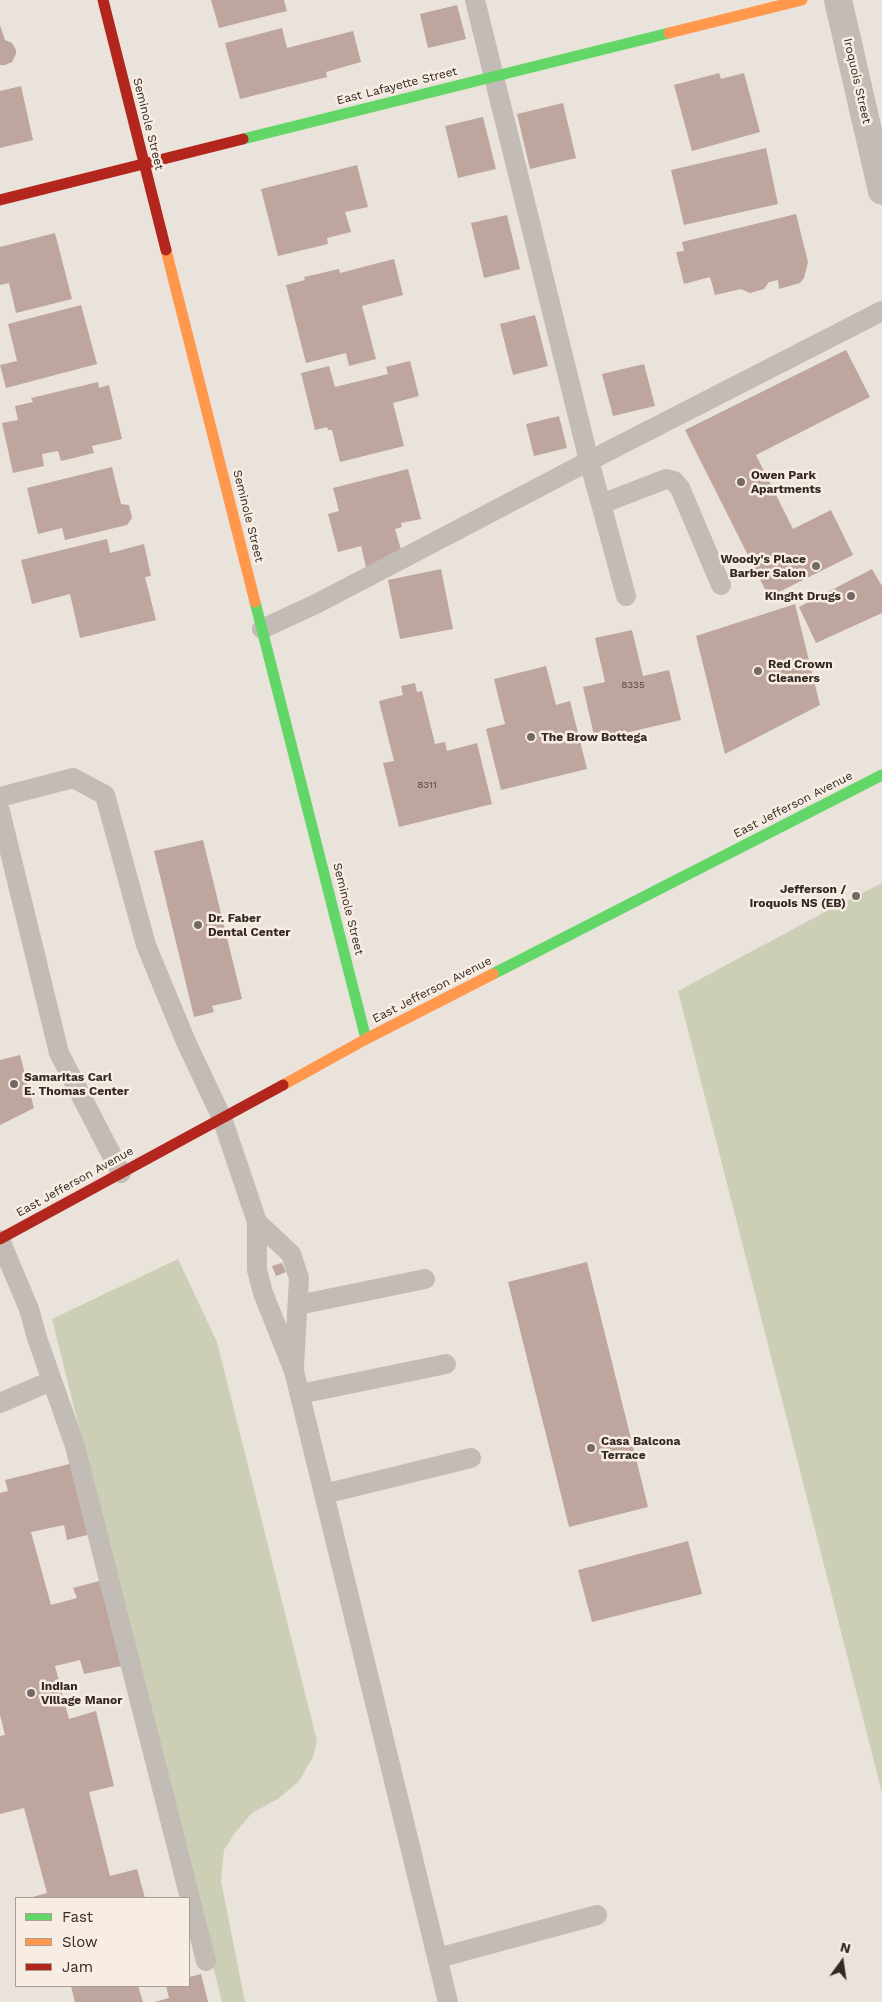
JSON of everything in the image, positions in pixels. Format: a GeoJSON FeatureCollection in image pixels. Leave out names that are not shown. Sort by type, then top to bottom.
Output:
{"type":"FeatureCollection","features":[{"type":"Feature","properties":{"kind":"street","name":"Seminole Street"},"geometry":{"type":"LineString","coordinates":[[103,0],[366,1039]]}},
{"type":"Feature","properties":{"kind":"street","name":"East Lafayette Street"},"geometry":{"type":"LineString","coordinates":[[0,200],[802,0]]}},
{"type":"Feature","properties":{"kind":"street","name":"Iroquois Street"},"geometry":{"type":"LineString","coordinates":[[838,0],[882,191]]}},
{"type":"Feature","properties":{"kind":"street","name":"East Jefferson Avenue"},"geometry":{"type":"LineString","coordinates":[[0,1240],[366,1039],[882,775]]}},
{"type":"Feature","properties":{"kind":"lane"},"geometry":{"type":"LineString","coordinates":[[475,0],[589,461],[626,596]]}},
{"type":"Feature","properties":{"kind":"lane"},"geometry":{"type":"LineString","coordinates":[[262,629],[318,603],[589,461],[882,311]]}},
{"type":"Feature","properties":{"kind":"lane"},"geometry":{"type":"LineString","coordinates":[[602,504],[666,479],[674,481],[680,488],[721,585]]}},
{"type":"Feature","properties":{"kind":"lane"},"geometry":{"type":"LineString","coordinates":[[0,798],[72,778],[105,795],[146,945],[186,1042],[222,1118],[256,1222],[256,1270],[263,1293],[294,1371],[448,2002]]}},
{"type":"Feature","properties":{"kind":"lane"},"geometry":{"type":"LineString","coordinates":[[0,811],[59,1053],[121,1173]]}},
{"type":"Feature","properties":{"kind":"lane"},"geometry":{"type":"LineString","coordinates":[[256,1222],[291,1254],[299,1278],[294,1371]]}},
{"type":"Feature","properties":{"kind":"lane"},"geometry":{"type":"LineString","coordinates":[[0,1240],[29,1309],[51,1381],[75,1446],[190,1897]]}},
{"type":"Feature","properties":{"kind":"lane"},"geometry":{"type":"LineString","coordinates":[[298,1304],[425,1279]]}},
{"type":"Feature","properties":{"kind":"lane"},"geometry":{"type":"LineString","coordinates":[[300,1394],[446,1364]]}},
{"type":"Feature","properties":{"kind":"lane"},"geometry":{"type":"LineString","coordinates":[[0,1403],[51,1381]]}},
{"type":"Feature","properties":{"kind":"lane"},"geometry":{"type":"LineString","coordinates":[[324,1494],[471,1458]]}},
{"type":"Feature","properties":{"kind":"lane"},"geometry":{"type":"LineString","coordinates":[[190,1898],[206,1961]]}},
{"type":"Feature","properties":{"kind":"lane"},"geometry":{"type":"LineString","coordinates":[[438,1958],[597,1915]]}},
{"type":"Feature","properties":{"kind":"green space"},"geometry":{"type":"Polygon","coordinates":[[[882,883],[882,1793],[678,991],[882,883]]]}},
{"type":"Feature","properties":{"kind":"green space"},"geometry":{"type":"Polygon","coordinates":[[[178,1259],[217,1342],[317,1741],[313,1757],[299,1781],[278,1799],[252,1813],[234,1834],[224,1850],[221,1881],[245,2002],[222,2002],[52,1319],[178,1259]]]}},
{"type":"Feature","properties":{"kind":"building"},"geometry":{"type":"Polygon","coordinates":[[[211,0],[284,0],[287,11],[219,28],[211,0]]]}},
{"type":"Feature","properties":{"kind":"building"},"geometry":{"type":"Polygon","coordinates":[[[457,5],[466,39],[428,48],[420,14],[457,5]]]}},
{"type":"Feature","properties":{"kind":"building"},"geometry":{"type":"Polygon","coordinates":[[[0,25],[5,40],[12,43],[16,50],[12,62],[5,65],[0,65],[0,25]]]}},
{"type":"Feature","properties":{"kind":"building"},"geometry":{"type":"Polygon","coordinates":[[[282,28],[287,48],[353,31],[361,62],[326,72],[327,77],[240,99],[225,43],[282,28]]]}},
{"type":"Feature","properties":{"kind":"building"},"geometry":{"type":"Polygon","coordinates":[[[719,73],[721,79],[744,73],[760,132],[692,151],[674,85],[719,73]]]}},
{"type":"Feature","properties":{"kind":"building"},"geometry":{"type":"Polygon","coordinates":[[[21,86],[33,140],[0,148],[0,91],[21,86]]]}},
{"type":"Feature","properties":{"kind":"building"},"geometry":{"type":"Polygon","coordinates":[[[563,103],[576,158],[530,169],[517,114],[563,103]]]}},
{"type":"Feature","properties":{"kind":"building"},"geometry":{"type":"Polygon","coordinates":[[[483,117],[496,169],[458,178],[445,126],[483,117]]]}},
{"type":"Feature","properties":{"kind":"building"},"geometry":{"type":"Polygon","coordinates":[[[766,148],[778,204],[684,225],[671,170],[766,148]]]}},
{"type":"Feature","properties":{"kind":"building"},"geometry":{"type":"Polygon","coordinates":[[[357,165],[368,207],[345,212],[351,232],[327,238],[328,244],[278,256],[261,189],[357,165]]]}},
{"type":"Feature","properties":{"kind":"building"},"geometry":{"type":"Polygon","coordinates":[[[796,214],[808,262],[804,278],[800,283],[779,289],[778,280],[769,282],[764,289],[750,293],[741,289],[715,295],[710,277],[684,284],[676,252],[684,251],[682,242],[796,214]]]}},
{"type":"Feature","properties":{"kind":"building"},"geometry":{"type":"Polygon","coordinates":[[[507,215],[520,269],[484,278],[471,223],[507,215]]]}},
{"type":"Feature","properties":{"kind":"building"},"geometry":{"type":"Polygon","coordinates":[[[55,233],[72,299],[16,313],[9,283],[0,285],[0,247],[55,233]]]}},
{"type":"Feature","properties":{"kind":"building"},"geometry":{"type":"Polygon","coordinates":[[[394,259],[403,295],[362,306],[376,359],[349,366],[346,353],[306,363],[286,285],[305,280],[304,277],[339,269],[340,273],[394,259]]]}},
{"type":"Feature","properties":{"kind":"building"},"geometry":{"type":"Polygon","coordinates":[[[81,305],[97,364],[6,388],[0,365],[17,361],[8,324],[81,305]]]}},
{"type":"Feature","properties":{"kind":"building"},"geometry":{"type":"Polygon","coordinates":[[[535,315],[548,366],[513,375],[500,324],[535,315]]]}},
{"type":"Feature","properties":{"kind":"building","name":"Owen Park Apartments"},"geometry":{"type":"Polygon","coordinates":[[[846,350],[870,397],[756,455],[793,529],[831,510],[853,555],[769,597],[685,430],[846,350]]]}},
{"type":"Feature","properties":{"kind":"building"},"geometry":{"type":"Polygon","coordinates":[[[410,361],[419,396],[393,403],[404,446],[340,462],[332,430],[328,430],[327,427],[315,430],[301,373],[329,366],[335,387],[388,374],[386,367],[410,361]]]}},
{"type":"Feature","properties":{"kind":"building"},"geometry":{"type":"Polygon","coordinates":[[[644,364],[655,406],[613,416],[602,374],[644,364]]]}},
{"type":"Feature","properties":{"kind":"building"},"geometry":{"type":"Polygon","coordinates":[[[98,382],[99,388],[109,385],[122,439],[92,446],[94,453],[61,461],[58,451],[42,454],[44,466],[13,473],[2,423],[18,420],[15,406],[33,402],[31,398],[98,382]]]}},
{"type":"Feature","properties":{"kind":"building"},"geometry":{"type":"Polygon","coordinates":[[[559,416],[567,448],[534,456],[526,424],[559,416]]]}},
{"type":"Feature","properties":{"kind":"building"},"geometry":{"type":"Polygon","coordinates":[[[112,467],[121,504],[129,505],[132,518],[127,525],[65,540],[62,528],[38,534],[27,488],[112,467]]]}},
{"type":"Feature","properties":{"kind":"building"},"geometry":{"type":"Polygon","coordinates":[[[408,469],[421,519],[401,523],[402,527],[395,529],[402,553],[367,571],[361,546],[338,552],[328,514],[339,511],[333,488],[408,469]]]}},
{"type":"Feature","properties":{"kind":"building"},"geometry":{"type":"Polygon","coordinates":[[[107,539],[110,553],[144,544],[151,576],[145,577],[156,620],[80,638],[70,594],[32,604],[21,560],[107,539]]]}},
{"type":"Feature","properties":{"kind":"building"},"geometry":{"type":"Polygon","coordinates":[[[441,569],[453,629],[400,639],[388,580],[441,569]]]}},
{"type":"Feature","properties":{"kind":"building","name":"Kinght Drugs"},"geometry":{"type":"Polygon","coordinates":[[[872,569],[882,586],[882,613],[816,643],[799,607],[872,569]]]}},
{"type":"Feature","properties":{"kind":"building","name":"Red Crown Cleaners"},"geometry":{"type":"Polygon","coordinates":[[[795,604],[820,705],[725,754],[696,636],[795,604]]]}},
{"type":"Feature","properties":{"kind":"building"},"geometry":{"type":"Polygon","coordinates":[[[632,630],[643,676],[669,670],[681,720],[595,740],[583,687],[605,682],[595,638],[632,630]]]}},
{"type":"Feature","properties":{"kind":"building"},"geometry":{"type":"Polygon","coordinates":[[[546,666],[556,705],[570,701],[587,769],[501,790],[486,729],[505,724],[494,679],[546,666]]]}},
{"type":"Feature","properties":{"kind":"building"},"geometry":{"type":"Polygon","coordinates":[[[415,683],[417,692],[422,691],[435,744],[445,742],[447,751],[477,743],[492,804],[399,827],[383,763],[394,761],[379,701],[403,695],[401,686],[415,683]]]}},
{"type":"Feature","properties":{"kind":"building","name":"Dr. Faber Dental Center"},"geometry":{"type":"Polygon","coordinates":[[[203,840],[242,999],[212,1006],[214,1012],[194,1017],[154,851],[203,840]]]}},
{"type":"Feature","properties":{"kind":"building","name":"Samaritas Carl E. Thomas Center"},"geometry":{"type":"Polygon","coordinates":[[[20,1055],[34,1108],[0,1125],[0,1060],[20,1055]]]}},
{"type":"Feature","properties":{"kind":"building","name":"Casa Balcona Terrace"},"geometry":{"type":"Polygon","coordinates":[[[587,1262],[648,1507],[569,1527],[508,1282],[587,1262]]]}},
{"type":"Feature","properties":{"kind":"building"},"geometry":{"type":"Polygon","coordinates":[[[282,1263],[286,1272],[276,1276],[272,1266],[282,1263]]]}},
{"type":"Feature","properties":{"kind":"building","name":"Indian Village Manor"},"geometry":{"type":"Polygon","coordinates":[[[73,1463],[91,1534],[67,1540],[64,1525],[31,1532],[51,1605],[77,1598],[73,1588],[103,1580],[126,1665],[84,1674],[80,1660],[55,1666],[69,1719],[96,1711],[114,1786],[89,1792],[110,1876],[137,1869],[145,1897],[33,1897],[47,1893],[24,1808],[0,1814],[0,1736],[5,1735],[0,1715],[0,1493],[8,1491],[5,1480],[73,1463]]]}},
{"type":"Feature","properties":{"kind":"building"},"geometry":{"type":"Polygon","coordinates":[[[688,1541],[702,1594],[592,1622],[578,1570],[688,1541]]]}},
{"type":"Feature","properties":{"kind":"building"},"geometry":{"type":"Polygon","coordinates":[[[201,1974],[208,2002],[154,2002],[169,1998],[166,1987],[190,1987],[190,1977],[201,1974]]]}},
{"type":"Feature","properties":{"kind":"building"},"geometry":{"type":"Polygon","coordinates":[[[71,1987],[138,1987],[143,2002],[75,2002],[71,1987]]]}},
{"type":"Feature","properties":{"kind":"traffic: fast"},"geometry":{"type":"LineString","coordinates":[[243,139],[669,33]]}},
{"type":"Feature","properties":{"kind":"traffic: fast"},"geometry":{"type":"LineString","coordinates":[[255,602],[366,1039]]}},
{"type":"Feature","properties":{"kind":"traffic: fast"},"geometry":{"type":"LineString","coordinates":[[493,974],[882,775]]}},
{"type":"Feature","properties":{"kind":"traffic: slow"},"geometry":{"type":"LineString","coordinates":[[669,33],[802,0]]}},
{"type":"Feature","properties":{"kind":"traffic: slow"},"geometry":{"type":"LineString","coordinates":[[166,250],[255,602]]}},
{"type":"Feature","properties":{"kind":"traffic: slow"},"geometry":{"type":"LineString","coordinates":[[283,1085],[366,1039],[493,974]]}},
{"type":"Feature","properties":{"kind":"traffic: jam"},"geometry":{"type":"LineString","coordinates":[[103,0],[166,250]]}},
{"type":"Feature","properties":{"kind":"traffic: jam"},"geometry":{"type":"LineString","coordinates":[[0,200],[243,139]]}},
{"type":"Feature","properties":{"kind":"traffic: jam"},"geometry":{"type":"LineString","coordinates":[[0,1239],[283,1085]]}},
{"type":"Feature","properties":{"kind":"place","name":"Owen Park Apartments"},"geometry":{"type":"Point","coordinates":[741,482]}},
{"type":"Feature","properties":{"kind":"place","name":"Woody's Place Barber Salon"},"geometry":{"type":"Point","coordinates":[816,566]}},
{"type":"Feature","properties":{"kind":"place","name":"Kinght Drugs"},"geometry":{"type":"Point","coordinates":[851,596]}},
{"type":"Feature","properties":{"kind":"place","name":"Red Crown Cleaners"},"geometry":{"type":"Point","coordinates":[758,671]}},
{"type":"Feature","properties":{"kind":"place","name":"The Brow Bottega"},"geometry":{"type":"Point","coordinates":[531,737]}},
{"type":"Feature","properties":{"kind":"place","name":"Jefferson / Iroquois NS (EB)"},"geometry":{"type":"Point","coordinates":[856,896]}},
{"type":"Feature","properties":{"kind":"place","name":"Dr. Faber Dental Center"},"geometry":{"type":"Point","coordinates":[198,925]}},
{"type":"Feature","properties":{"kind":"place","name":"Samaritas Carl E. Thomas Center"},"geometry":{"type":"Point","coordinates":[14,1084]}},
{"type":"Feature","properties":{"kind":"place","name":"Casa Balcona Terrace"},"geometry":{"type":"Point","coordinates":[591,1448]}},
{"type":"Feature","properties":{"kind":"place","name":"Indian Village Manor"},"geometry":{"type":"Point","coordinates":[31,1693]}}]}
